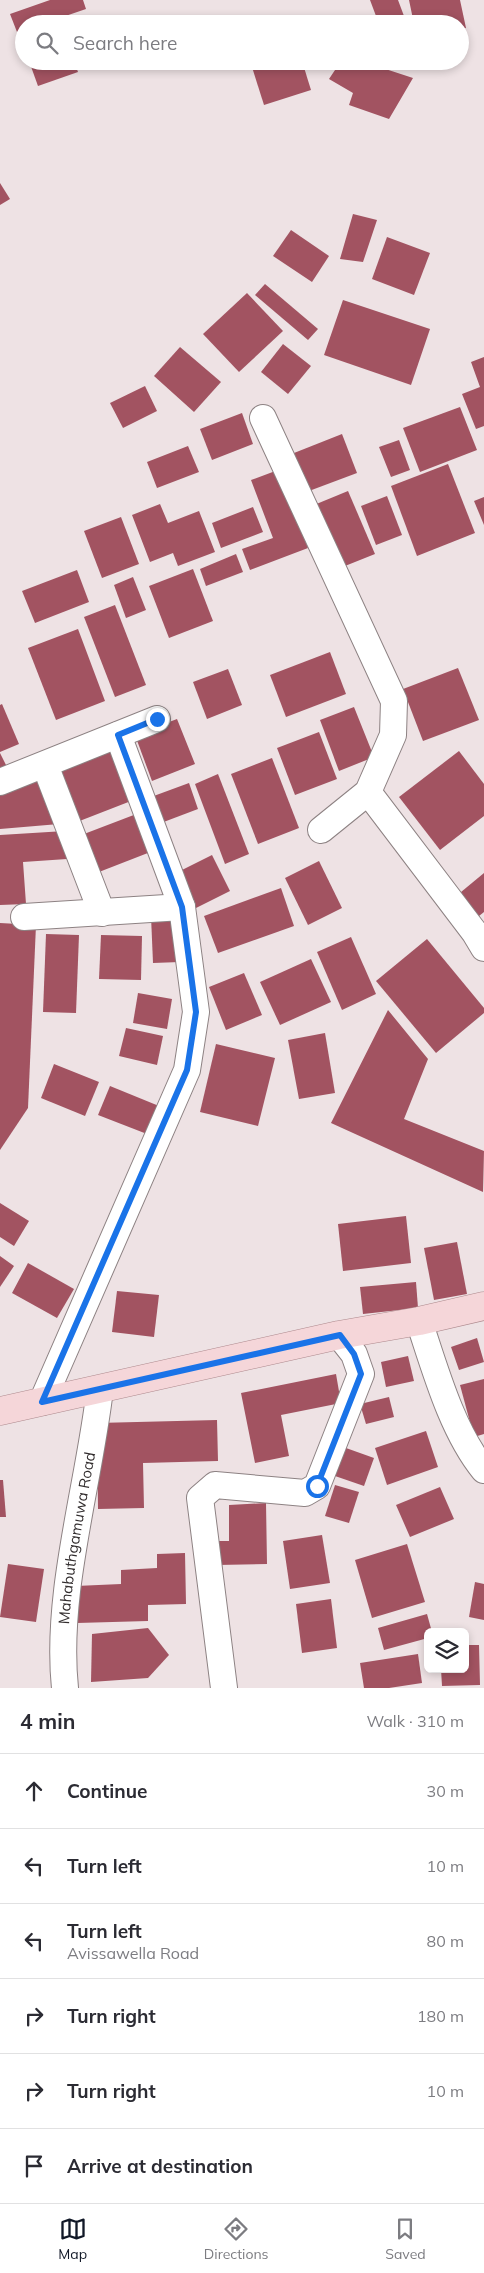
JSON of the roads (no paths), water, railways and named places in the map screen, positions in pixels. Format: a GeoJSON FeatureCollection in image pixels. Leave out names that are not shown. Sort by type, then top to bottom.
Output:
{"type":"FeatureCollection","features":[{"type":"Feature","properties":{"kind":"main road"},"geometry":{"type":"LineString","coordinates":[[0,1411],[340,1335],[418,1321],[484,1306]]}},
{"type":"Feature","properties":{"kind":"street"},"geometry":{"type":"LineString","coordinates":[[263,418],[394,701],[393,735],[368,792],[321,830]]}},
{"type":"Feature","properties":{"kind":"street"},"geometry":{"type":"LineString","coordinates":[[0,782],[157,719]]}},
{"type":"Feature","properties":{"kind":"street"},"geometry":{"type":"LineString","coordinates":[[42,1402],[187,1070],[196,1012],[182,907],[118,735]]}},
{"type":"Feature","properties":{"kind":"street"},"geometry":{"type":"LineString","coordinates":[[45,765],[102,913]]}},
{"type":"Feature","properties":{"kind":"street"},"geometry":{"type":"LineString","coordinates":[[368,792],[475,933],[484,948]]}},
{"type":"Feature","properties":{"kind":"street"},"geometry":{"type":"LineString","coordinates":[[24,917],[182,907]]}},
{"type":"Feature","properties":{"kind":"street"},"geometry":{"type":"LineString","coordinates":[[418,1321],[444,1396],[475,1459],[484,1470]]}},
{"type":"Feature","properties":{"kind":"street"},"geometry":{"type":"LineString","coordinates":[[224,1688],[200,1498],[215,1485],[305,1493],[317,1486],[361,1374],[354,1354],[340,1335]]}},
{"type":"Feature","properties":{"kind":"street","name":"Mahabuthgamuwa Road"},"geometry":{"type":"LineString","coordinates":[[65,1688],[63,1667],[66,1603],[100,1389]]}}]}
